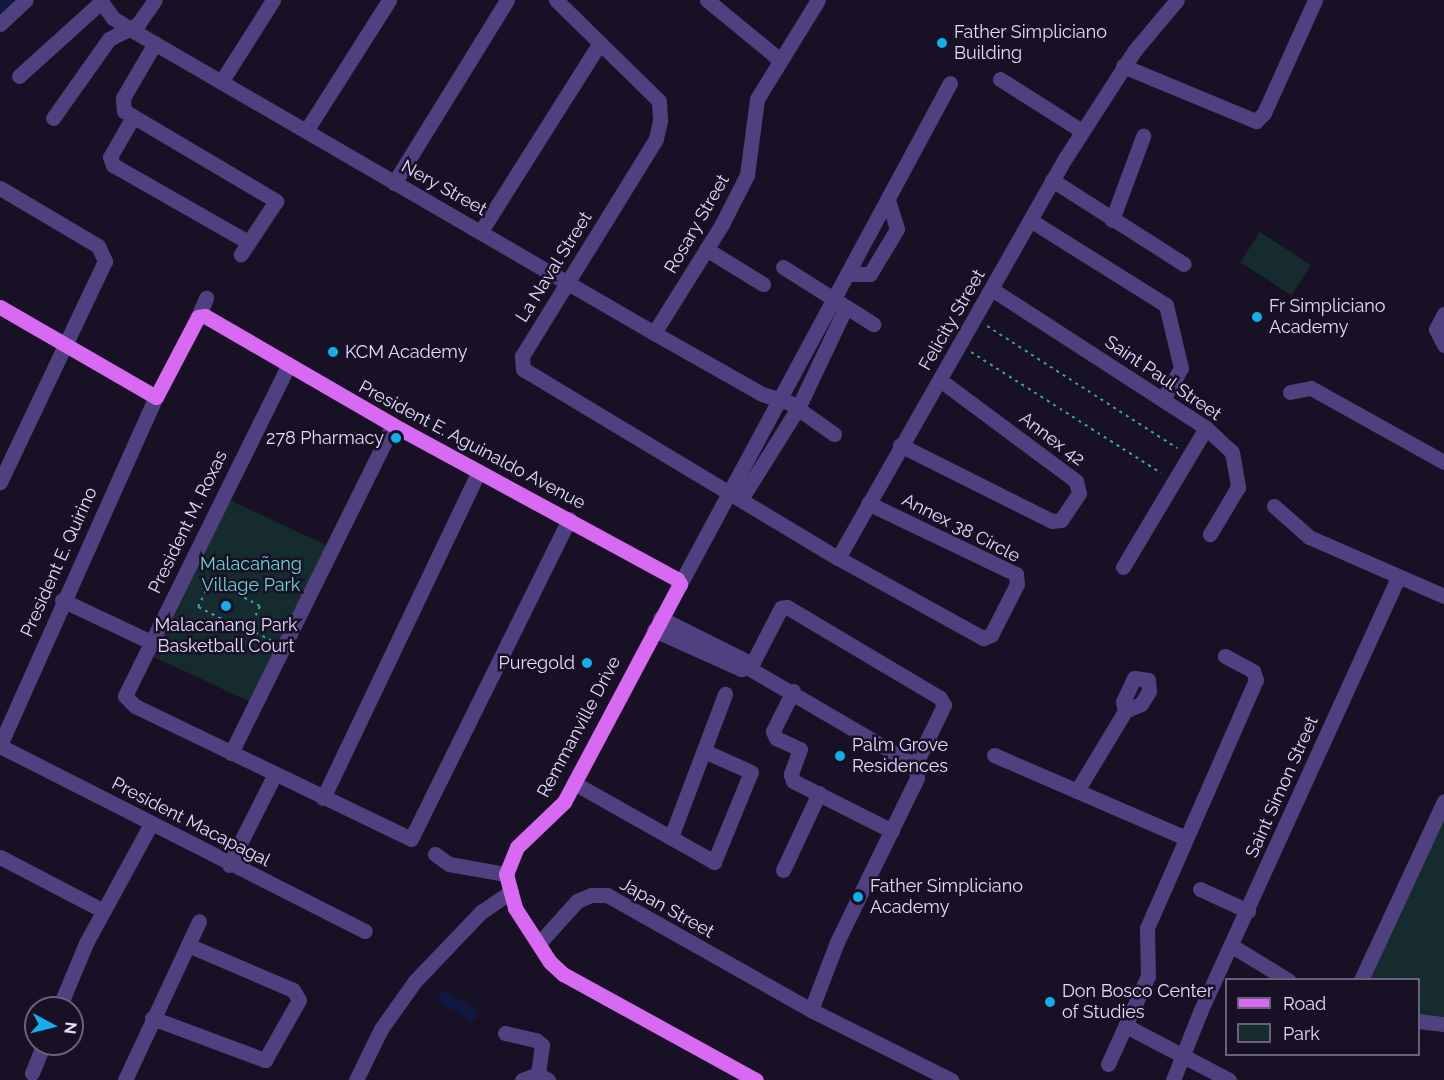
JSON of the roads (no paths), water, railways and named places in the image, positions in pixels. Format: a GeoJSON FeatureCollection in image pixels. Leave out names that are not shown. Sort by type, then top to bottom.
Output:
{"type":"FeatureCollection","features":[{"type":"Feature","properties":{"kind":"main road"},"geometry":{"type":"LineString","coordinates":[[0,307],[64,346],[156,396],[198,317]]}},
{"type":"Feature","properties":{"kind":"main road","name":"President E. Aguinaldo Avenue"},"geometry":{"type":"LineString","coordinates":[[198,317],[205,316],[393,425],[677,579],[680,584]]}},
{"type":"Feature","properties":{"kind":"main road","name":"Remmanville Drive"},"geometry":{"type":"LineString","coordinates":[[506,873],[517,847],[554,814],[574,783],[680,584]]}},
{"type":"Feature","properties":{"kind":"main road"},"geometry":{"type":"LineString","coordinates":[[506,873],[509,893],[541,942],[550,962],[563,974],[756,1080]]}},
{"type":"Feature","properties":{"kind":"street"},"geometry":{"type":"LineString","coordinates":[[0,24],[26,0]]}},
{"type":"Feature","properties":{"kind":"street"},"geometry":{"type":"LineString","coordinates":[[53,118],[109,39],[130,29],[145,17],[155,0]]}},
{"type":"Feature","properties":{"kind":"street"},"geometry":{"type":"LineString","coordinates":[[221,82],[273,0]]}},
{"type":"Feature","properties":{"kind":"street"},"geometry":{"type":"LineString","coordinates":[[306,131],[389,0]]}},
{"type":"Feature","properties":{"kind":"street"},"geometry":{"type":"LineString","coordinates":[[394,183],[507,0]]}},
{"type":"Feature","properties":{"kind":"street","name":"La Naval Street"},"geometry":{"type":"LineString","coordinates":[[556,0],[660,101],[660,121],[656,139],[522,356],[523,369],[735,496]]}},
{"type":"Feature","properties":{"kind":"street"},"geometry":{"type":"LineString","coordinates":[[707,0],[780,60]]}},
{"type":"Feature","properties":{"kind":"street","name":"Rosary Street"},"geometry":{"type":"LineString","coordinates":[[654,333],[706,249],[747,174],[757,99],[818,0]]}},
{"type":"Feature","properties":{"kind":"street","name":"Felicity Street"},"geometry":{"type":"LineString","coordinates":[[838,558],[900,445],[993,290],[1052,180],[1123,66],[1177,0]]}},
{"type":"Feature","properties":{"kind":"street"},"geometry":{"type":"LineString","coordinates":[[1123,66],[1256,121],[1264,113],[1315,0]]}},
{"type":"Feature","properties":{"kind":"street"},"geometry":{"type":"LineString","coordinates":[[19,76],[100,1]]}},
{"type":"Feature","properties":{"kind":"street","name":"Nery Street"},"geometry":{"type":"LineString","coordinates":[[100,1],[113,18],[130,29],[654,333],[778,400],[798,408],[834,434]]}},
{"type":"Feature","properties":{"kind":"street"},"geometry":{"type":"LineString","coordinates":[[133,117],[110,157],[113,165],[245,248],[276,201],[124,111],[123,98],[155,43]]}},
{"type":"Feature","properties":{"kind":"street"},"geometry":{"type":"LineString","coordinates":[[481,231],[600,43]]}},
{"type":"Feature","properties":{"kind":"street"},"geometry":{"type":"LineString","coordinates":[[1000,79],[1082,131]]}},
{"type":"Feature","properties":{"kind":"street"},"geometry":{"type":"LineString","coordinates":[[680,584],[735,496],[798,408],[839,305],[847,274],[950,83]]}},
{"type":"Feature","properties":{"kind":"street"},"geometry":{"type":"LineString","coordinates":[[1112,220],[1143,136]]}},
{"type":"Feature","properties":{"kind":"street"},"geometry":{"type":"LineString","coordinates":[[1052,180],[1184,264]]}},
{"type":"Feature","properties":{"kind":"street"},"geometry":{"type":"LineString","coordinates":[[0,188],[99,246],[105,261],[0,482]]}},
{"type":"Feature","properties":{"kind":"street"},"geometry":{"type":"LineString","coordinates":[[847,274],[870,274],[897,229],[888,199]]}},
{"type":"Feature","properties":{"kind":"street"},"geometry":{"type":"LineString","coordinates":[[1030,220],[1166,305],[1181,368],[1163,399]]}},
{"type":"Feature","properties":{"kind":"street"},"geometry":{"type":"LineString","coordinates":[[706,249],[764,284]]}},
{"type":"Feature","properties":{"kind":"street"},"geometry":{"type":"LineString","coordinates":[[783,267],[839,305],[873,324]]}},
{"type":"Feature","properties":{"kind":"street","name":"Saint Paul Street"},"geometry":{"type":"LineString","coordinates":[[993,290],[1206,428],[1232,452],[1238,487],[1210,534]]}},
{"type":"Feature","properties":{"kind":"street"},"geometry":{"type":"LineString","coordinates":[[198,317],[206,298]]}},
{"type":"Feature","properties":{"kind":"street"},"geometry":{"type":"LineString","coordinates":[[735,496],[778,400],[839,305]]}},
{"type":"Feature","properties":{"kind":"street"},"geometry":{"type":"LineString","coordinates":[[1444,314],[1436,329],[1444,345]]}},
{"type":"Feature","properties":{"kind":"street","name":"President M. Roxas"},"geometry":{"type":"LineString","coordinates":[[231,753],[135,706],[125,696],[288,366]]}},
{"type":"Feature","properties":{"kind":"street","name":"Annex 42"},"geometry":{"type":"LineString","coordinates":[[900,445],[1052,521],[1061,520],[1079,493],[1076,481],[940,380]]}},
{"type":"Feature","properties":{"kind":"street"},"geometry":{"type":"LineString","coordinates":[[1290,392],[1311,388],[1444,462]]}},
{"type":"Feature","properties":{"kind":"street","name":"President E. Quirino"},"geometry":{"type":"LineString","coordinates":[[0,745],[62,600],[156,396]]}},
{"type":"Feature","properties":{"kind":"street"},"geometry":{"type":"LineString","coordinates":[[393,425],[231,753],[407,840],[414,838],[569,519]]}},
{"type":"Feature","properties":{"kind":"street"},"geometry":{"type":"LineString","coordinates":[[1123,567],[1206,428]]}},
{"type":"Feature","properties":{"kind":"street"},"geometry":{"type":"LineString","coordinates":[[323,798],[479,471]]}},
{"type":"Feature","properties":{"kind":"street"},"geometry":{"type":"LineString","coordinates":[[735,496],[838,558]]}},
{"type":"Feature","properties":{"kind":"street","name":"Annex 38 Circle"},"geometry":{"type":"LineString","coordinates":[[838,558],[983,638],[991,635],[1017,584],[1016,574],[868,503]]}},
{"type":"Feature","properties":{"kind":"street"},"geometry":{"type":"LineString","coordinates":[[1274,506],[1310,537],[1444,596]]}},
{"type":"Feature","properties":{"kind":"street","name":"Saint Simon Street"},"geometry":{"type":"LineString","coordinates":[[1173,1080],[1200,1012],[1248,911],[1398,577]]}},
{"type":"Feature","properties":{"kind":"street"},"geometry":{"type":"LineString","coordinates":[[62,600],[151,642]]}},
{"type":"Feature","properties":{"kind":"street"},"geometry":{"type":"LineString","coordinates":[[748,668],[781,608],[787,607],[943,701],[915,765],[917,778],[837,942],[811,1010]]}},
{"type":"Feature","properties":{"kind":"street"},"geometry":{"type":"LineString","coordinates":[[657,624],[741,669],[748,668],[793,691],[915,765]]}},
{"type":"Feature","properties":{"kind":"street"},"geometry":{"type":"LineString","coordinates":[[1108,1064],[1128,1027],[1149,976],[1147,928],[1256,680],[1253,671],[1225,656]]}},
{"type":"Feature","properties":{"kind":"street"},"geometry":{"type":"LineString","coordinates":[[793,691],[774,735],[800,749],[791,774],[793,781],[892,831]]}},
{"type":"Feature","properties":{"kind":"street"},"geometry":{"type":"LineString","coordinates":[[670,837],[725,694]]}},
{"type":"Feature","properties":{"kind":"street"},"geometry":{"type":"LineString","coordinates":[[1078,789],[1125,711]]}},
{"type":"Feature","properties":{"kind":"street","name":"President Macapagal"},"geometry":{"type":"LineString","coordinates":[[0,745],[230,865],[365,932]]}},
{"type":"Feature","properties":{"kind":"street"},"geometry":{"type":"LineString","coordinates":[[574,783],[714,862],[751,772],[704,751]]}},
{"type":"Feature","properties":{"kind":"street"},"geometry":{"type":"LineString","coordinates":[[993,755],[1078,789],[1186,838]]}},
{"type":"Feature","properties":{"kind":"street"},"geometry":{"type":"LineString","coordinates":[[230,865],[275,774]]}},
{"type":"Feature","properties":{"kind":"street"},"geometry":{"type":"LineString","coordinates":[[783,870],[819,794]]}},
{"type":"Feature","properties":{"kind":"street"},"geometry":{"type":"LineString","coordinates":[[1362,978],[1442,809]]}},
{"type":"Feature","properties":{"kind":"street"},"geometry":{"type":"LineString","coordinates":[[64,996],[102,910],[151,824]]}},
{"type":"Feature","properties":{"kind":"street"},"geometry":{"type":"LineString","coordinates":[[435,854],[449,864],[506,873]]}},
{"type":"Feature","properties":{"kind":"street"},"geometry":{"type":"LineString","coordinates":[[0,857],[102,910]]}},
{"type":"Feature","properties":{"kind":"street"},"geometry":{"type":"LineString","coordinates":[[1200,889],[1248,911]]}},
{"type":"Feature","properties":{"kind":"street"},"geometry":{"type":"LineString","coordinates":[[356,1080],[381,1029],[415,981],[481,912],[509,893]]}},
{"type":"Feature","properties":{"kind":"street","name":"Japan Street"},"geometry":{"type":"LineString","coordinates":[[541,942],[577,901],[591,895],[607,895],[811,1010],[951,1080]]}},
{"type":"Feature","properties":{"kind":"street"},"geometry":{"type":"LineString","coordinates":[[126,1080],[152,1018],[199,921]]}},
{"type":"Feature","properties":{"kind":"street"},"geometry":{"type":"LineString","coordinates":[[152,1018],[265,1060],[298,1000],[293,990],[188,945]]}},
{"type":"Feature","properties":{"kind":"street"},"geometry":{"type":"LineString","coordinates":[[1232,946],[1285,978]]}},
{"type":"Feature","properties":{"kind":"street"},"geometry":{"type":"LineString","coordinates":[[1420,1021],[1444,1024]]}},
{"type":"Feature","properties":{"kind":"street"},"geometry":{"type":"LineString","coordinates":[[1128,1027],[1229,1080]]}},
{"type":"Feature","properties":{"kind":"street"},"geometry":{"type":"LineString","coordinates":[[505,1033],[537,1040],[542,1046],[543,1077],[522,1080]]}},
{"type":"Feature","properties":{"kind":"street"},"geometry":{"type":"LineString","coordinates":[[32,1073],[39,1056]]}},
{"type":"Feature","properties":{"kind":"water"},"geometry":{"type":"Polygon","coordinates":[[[443,990],[479,1012],[473,1022],[437,1000],[443,990]]]}},
{"type":"Feature","properties":{"kind":"waterway"},"geometry":{"type":"LineString","coordinates":[[0,4],[3,0]]}},
{"type":"Feature","properties":{"kind":"place","name":"Father Simpliciano Building"},"geometry":{"type":"Point","coordinates":[942,43]}},
{"type":"Feature","properties":{"kind":"place","name":"Fr Simpliciano Academy"},"geometry":{"type":"Point","coordinates":[1257,317]}},
{"type":"Feature","properties":{"kind":"place","name":"KCM Academy"},"geometry":{"type":"Point","coordinates":[333,352]}},
{"type":"Feature","properties":{"kind":"place","name":"278 Pharmacy"},"geometry":{"type":"Point","coordinates":[396,438]}},
{"type":"Feature","properties":{"kind":"place","name":"Malacanang Park Basketball Court"},"geometry":{"type":"Point","coordinates":[226,606]}},
{"type":"Feature","properties":{"kind":"place","name":"Puregold"},"geometry":{"type":"Point","coordinates":[587,663]}},
{"type":"Feature","properties":{"kind":"place","name":"Palm Grove Residences"},"geometry":{"type":"Point","coordinates":[840,756]}},
{"type":"Feature","properties":{"kind":"place","name":"Father Simpliciano Academy"},"geometry":{"type":"Point","coordinates":[858,897]}},
{"type":"Feature","properties":{"kind":"place","name":"Don Bosco Center of Studies"},"geometry":{"type":"Point","coordinates":[1050,1002]}},
{"type":"Feature","properties":{"kind":"park label","name":"Malacañang Village Park"},"geometry":{"type":"Point","coordinates":[251,575]}}]}
